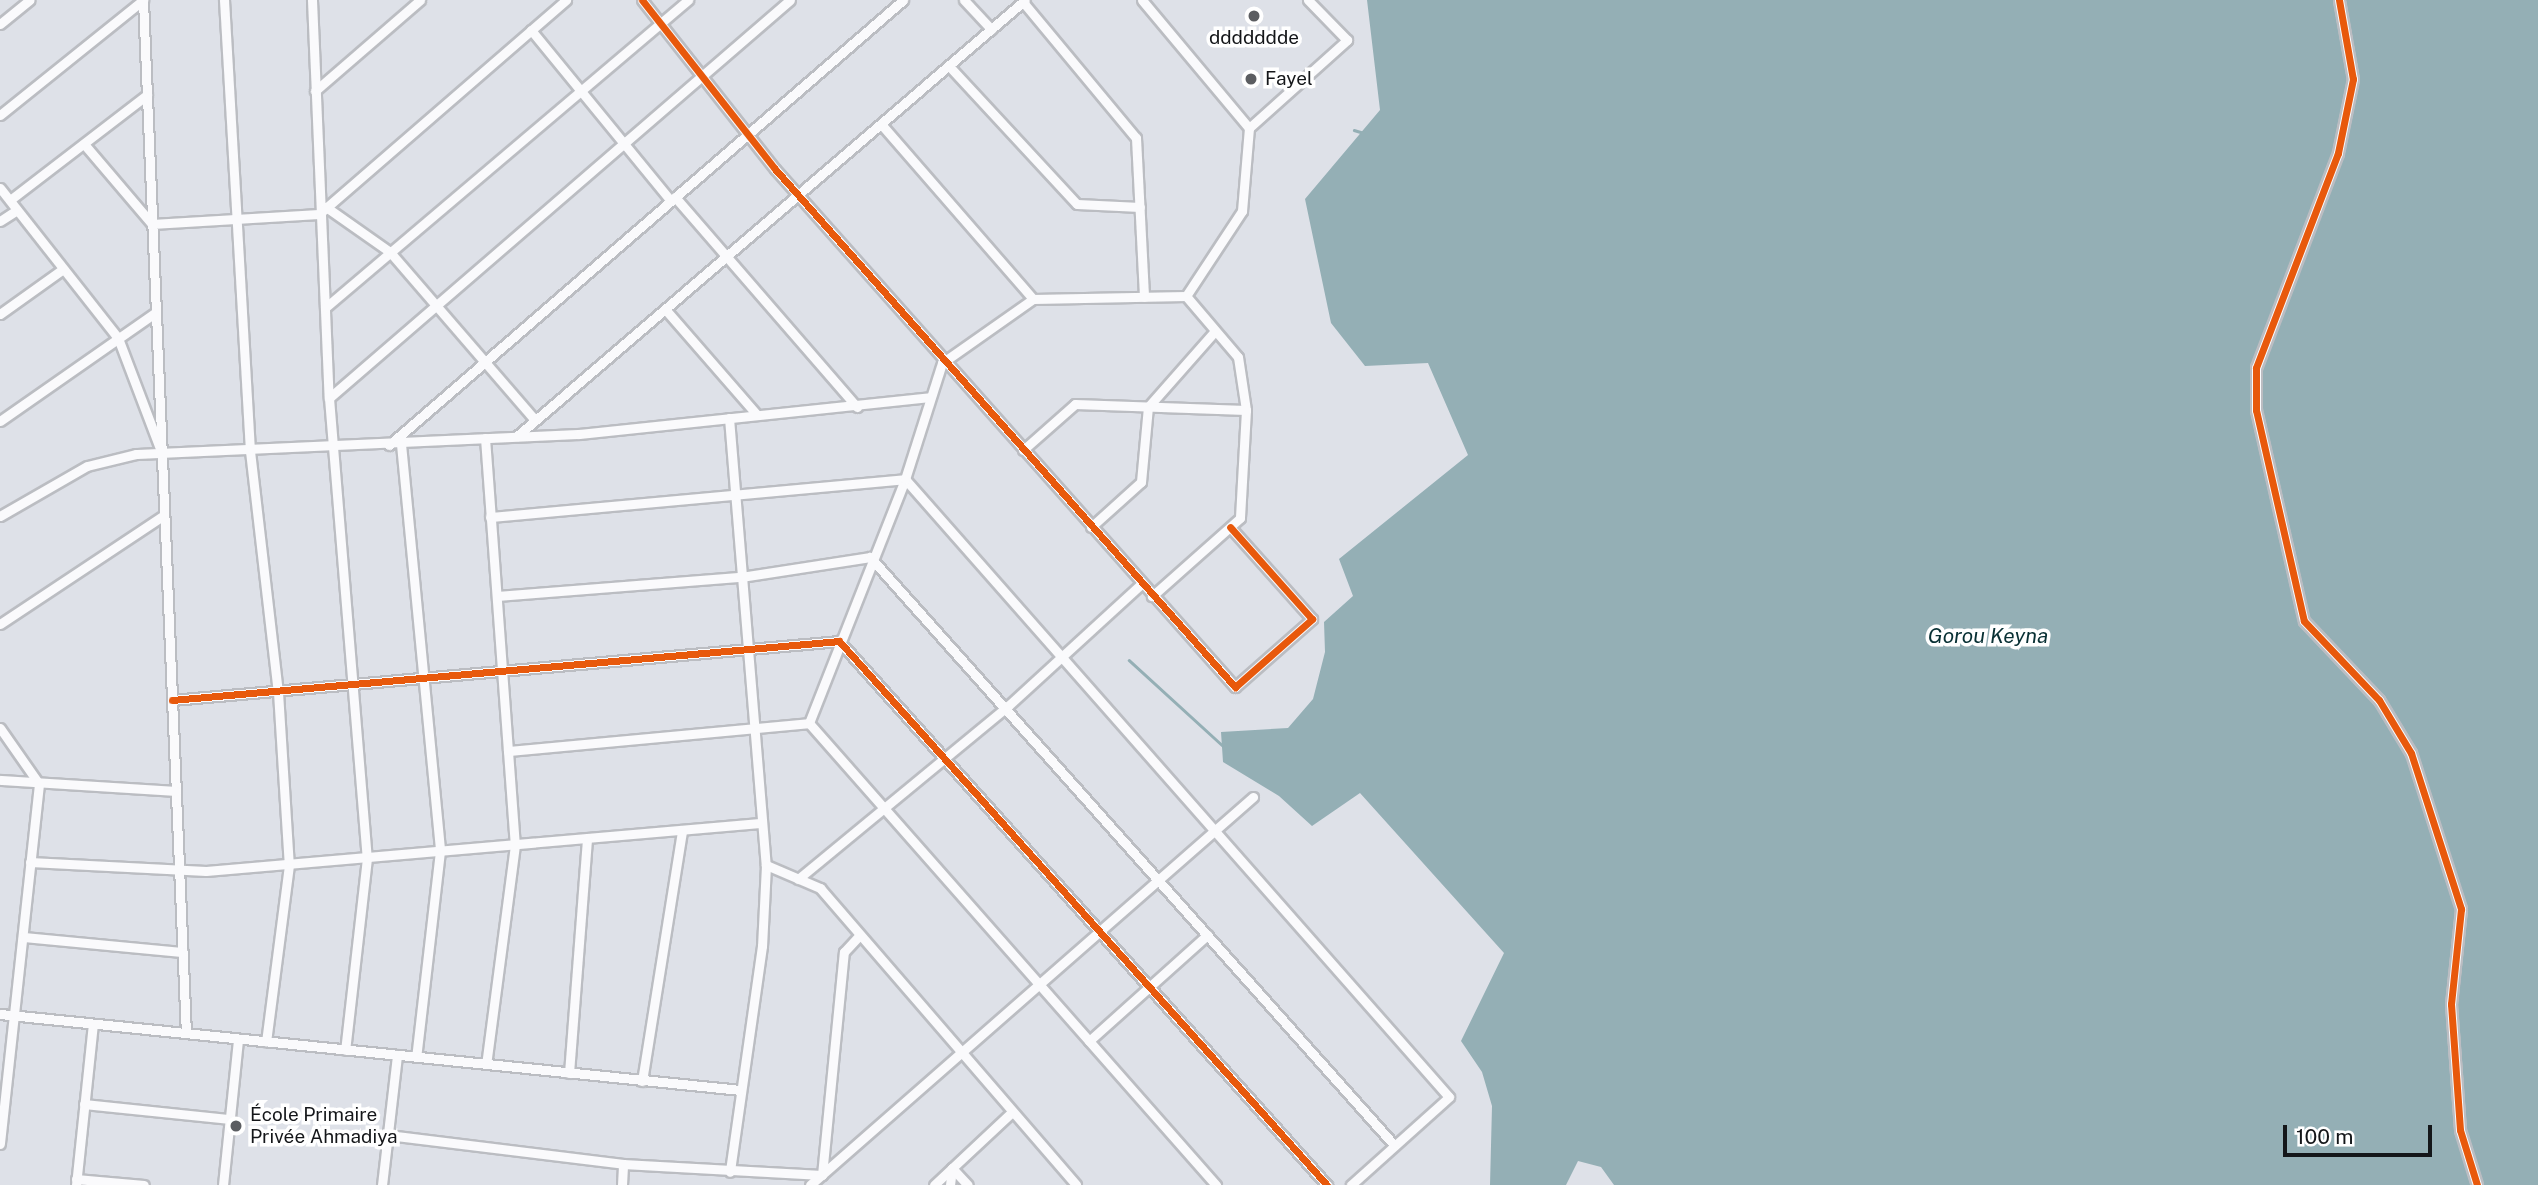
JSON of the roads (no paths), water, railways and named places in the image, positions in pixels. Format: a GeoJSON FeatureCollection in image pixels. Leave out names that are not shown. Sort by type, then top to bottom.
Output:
{"type":"FeatureCollection","features":[{"type":"Feature","properties":{"kind":"street"},"geometry":{"type":"LineString","coordinates":[[0,24],[30,0]]}},
{"type":"Feature","properties":{"kind":"street"},"geometry":{"type":"LineString","coordinates":[[143,0],[186,1033]]}},
{"type":"Feature","properties":{"kind":"street"},"geometry":{"type":"LineString","coordinates":[[0,115],[143,0]]}},
{"type":"Feature","properties":{"kind":"street"},"geometry":{"type":"LineString","coordinates":[[224,0],[233,221],[250,451],[278,692],[289,864],[267,1042]]}},
{"type":"Feature","properties":{"kind":"street"},"geometry":{"type":"LineString","coordinates":[[312,0],[332,445],[367,858],[345,1050]]}},
{"type":"Feature","properties":{"kind":"street"},"geometry":{"type":"LineString","coordinates":[[315,91],[420,0]]}},
{"type":"Feature","properties":{"kind":"street"},"geometry":{"type":"LineString","coordinates":[[152,224],[233,221],[323,211],[566,0]]}},
{"type":"Feature","properties":{"kind":"street"},"geometry":{"type":"LineString","coordinates":[[642,0],[748,135],[942,363],[1235,687],[1312,619],[1230,527]]}},
{"type":"Feature","properties":{"kind":"street"},"geometry":{"type":"LineString","coordinates":[[326,307],[688,0]]}},
{"type":"Feature","properties":{"kind":"street"},"geometry":{"type":"LineString","coordinates":[[329,398],[790,0]]}},
{"type":"Feature","properties":{"kind":"street"},"geometry":{"type":"LineString","coordinates":[[389,445],[903,0]]}},
{"type":"Feature","properties":{"kind":"street"},"geometry":{"type":"LineString","coordinates":[[964,0],[991,29]]}},
{"type":"Feature","properties":{"kind":"street"},"geometry":{"type":"LineString","coordinates":[[1142,0],[1249,128]]}},
{"type":"Feature","properties":{"kind":"street"},"geometry":{"type":"LineString","coordinates":[[1186,296],[1242,211],[1249,128],[1347,40],[1308,0]]}},
{"type":"Feature","properties":{"kind":"street"},"geometry":{"type":"LineString","coordinates":[[2339,0],[2353,79],[2338,153],[2256,368],[2256,410],[2304,621],[2379,700],[2411,753],[2461,909],[2451,1004],[2460,1130],[2477,1185]]}},
{"type":"Feature","properties":{"kind":"street"},"geometry":{"type":"LineString","coordinates":[[517,436],[1024,1],[1136,138],[1144,297]]}},
{"type":"Feature","properties":{"kind":"street"},"geometry":{"type":"LineString","coordinates":[[531,30],[624,144],[857,407]]}},
{"type":"Feature","properties":{"kind":"street"},"geometry":{"type":"LineString","coordinates":[[949,66],[1077,204],[1140,207]]}},
{"type":"Feature","properties":{"kind":"street"},"geometry":{"type":"LineString","coordinates":[[10,200],[147,95]]}},
{"type":"Feature","properties":{"kind":"street"},"geometry":{"type":"LineString","coordinates":[[881,124],[1033,299]]}},
{"type":"Feature","properties":{"kind":"street"},"geometry":{"type":"LineString","coordinates":[[83,144],[152,224]]}},
{"type":"Feature","properties":{"kind":"street"},"geometry":{"type":"LineString","coordinates":[[0,188],[118,338],[162,454]]}},
{"type":"Feature","properties":{"kind":"street"},"geometry":{"type":"LineString","coordinates":[[0,221],[17,210]]}},
{"type":"Feature","properties":{"kind":"street"},"geometry":{"type":"LineString","coordinates":[[323,211],[390,252],[535,420]]}},
{"type":"Feature","properties":{"kind":"street"},"geometry":{"type":"LineString","coordinates":[[0,314],[63,269]]}},
{"type":"Feature","properties":{"kind":"street"},"geometry":{"type":"LineString","coordinates":[[809,723],[870,557],[905,479],[942,363],[1033,299],[1186,296]]}},
{"type":"Feature","properties":{"kind":"street"},"geometry":{"type":"LineString","coordinates":[[1152,596],[1240,518],[1246,410],[1238,357],[1186,296]]}},
{"type":"Feature","properties":{"kind":"street"},"geometry":{"type":"LineString","coordinates":[[665,309],[757,415]]}},
{"type":"Feature","properties":{"kind":"street"},"geometry":{"type":"LineString","coordinates":[[0,421],[156,312]]}},
{"type":"Feature","properties":{"kind":"street"},"geometry":{"type":"LineString","coordinates":[[1091,527],[1141,482],[1148,407],[1215,331]]}},
{"type":"Feature","properties":{"kind":"street"},"geometry":{"type":"LineString","coordinates":[[0,516],[87,466],[162,454],[332,445],[389,445],[517,436],[857,407],[930,397]]}},
{"type":"Feature","properties":{"kind":"street"},"geometry":{"type":"LineString","coordinates":[[1023,450],[1075,404],[1246,410]]}},
{"type":"Feature","properties":{"kind":"street"},"geometry":{"type":"LineString","coordinates":[[729,418],[760,823],[766,865],[762,946],[730,1172]]}},
{"type":"Feature","properties":{"kind":"street"},"geometry":{"type":"LineString","coordinates":[[485,438],[515,845],[486,1064]]}},
{"type":"Feature","properties":{"kind":"street"},"geometry":{"type":"LineString","coordinates":[[401,444],[426,681],[440,851],[416,1057]]}},
{"type":"Feature","properties":{"kind":"street"},"geometry":{"type":"LineString","coordinates":[[490,517],[905,479]]}},
{"type":"Feature","properties":{"kind":"street"},"geometry":{"type":"LineString","coordinates":[[905,479],[1064,654],[1449,1097],[1351,1185]]}},
{"type":"Feature","properties":{"kind":"street"},"geometry":{"type":"LineString","coordinates":[[0,624],[164,515]]}},
{"type":"Feature","properties":{"kind":"street"},"geometry":{"type":"LineString","coordinates":[[496,596],[741,577],[870,557]]}},
{"type":"Feature","properties":{"kind":"street"},"geometry":{"type":"LineString","coordinates":[[870,557],[1008,706],[1394,1145]]}},
{"type":"Feature","properties":{"kind":"street"},"geometry":{"type":"LineString","coordinates":[[798,879],[1008,706],[1141,583]]}},
{"type":"Feature","properties":{"kind":"street"},"geometry":{"type":"LineString","coordinates":[[172,701],[747,653],[839,641]]}},
{"type":"Feature","properties":{"kind":"street"},"geometry":{"type":"LineString","coordinates":[[839,641],[946,756],[1327,1185]]}},
{"type":"Feature","properties":{"kind":"street"},"geometry":{"type":"LineString","coordinates":[[508,751],[809,723]]}},
{"type":"Feature","properties":{"kind":"street"},"geometry":{"type":"LineString","coordinates":[[809,723],[1216,1185]]}},
{"type":"Feature","properties":{"kind":"street"},"geometry":{"type":"LineString","coordinates":[[0,728],[39,784],[0,1144]]}},
{"type":"Feature","properties":{"kind":"street"},"geometry":{"type":"LineString","coordinates":[[0,780],[176,791]]}},
{"type":"Feature","properties":{"kind":"street"},"geometry":{"type":"LineString","coordinates":[[810,1185],[1041,986],[1253,797]]}},
{"type":"Feature","properties":{"kind":"street"},"geometry":{"type":"LineString","coordinates":[[30,862],[179,872],[760,823]]}},
{"type":"Feature","properties":{"kind":"street"},"geometry":{"type":"LineString","coordinates":[[642,1081],[682,830]]}},
{"type":"Feature","properties":{"kind":"street"},"geometry":{"type":"LineString","coordinates":[[569,1073],[587,838]]}},
{"type":"Feature","properties":{"kind":"street"},"geometry":{"type":"LineString","coordinates":[[766,865],[820,888],[1076,1185]]}},
{"type":"Feature","properties":{"kind":"street"},"geometry":{"type":"LineString","coordinates":[[822,1175],[844,952],[860,935]]}},
{"type":"Feature","properties":{"kind":"street"},"geometry":{"type":"LineString","coordinates":[[1089,1041],[1208,935]]}},
{"type":"Feature","properties":{"kind":"street"},"geometry":{"type":"LineString","coordinates":[[23,937],[183,952]]}},
{"type":"Feature","properties":{"kind":"street"},"geometry":{"type":"LineString","coordinates":[[0,1014],[740,1090]]}},
{"type":"Feature","properties":{"kind":"street"},"geometry":{"type":"LineString","coordinates":[[93,1024],[76,1182],[144,1185]]}},
{"type":"Feature","properties":{"kind":"street"},"geometry":{"type":"LineString","coordinates":[[223,1185],[239,1039]]}},
{"type":"Feature","properties":{"kind":"street"},"geometry":{"type":"LineString","coordinates":[[383,1185],[397,1055]]}},
{"type":"Feature","properties":{"kind":"street"},"geometry":{"type":"LineString","coordinates":[[84,1104],[230,1119]]}},
{"type":"Feature","properties":{"kind":"street"},"geometry":{"type":"LineString","coordinates":[[933,1185],[1012,1112]]}},
{"type":"Feature","properties":{"kind":"street"},"geometry":{"type":"LineString","coordinates":[[388,1135],[622,1164],[822,1175]]}},
{"type":"Feature","properties":{"kind":"street"},"geometry":{"type":"LineString","coordinates":[[622,1164],[622,1185]]}},
{"type":"Feature","properties":{"kind":"street"},"geometry":{"type":"LineString","coordinates":[[950,1185],[952,1168]]}},
{"type":"Feature","properties":{"kind":"street"},"geometry":{"type":"LineString","coordinates":[[952,1168],[968,1185]]}},
{"type":"Feature","properties":{"kind":"water","name":"Gorou Keyna"},"geometry":{"type":"Polygon","coordinates":[[[1367,0],[2538,0],[2538,1185],[1614,1185],[1601,1167],[1578,1161],[1566,1185],[1490,1185],[1492,1106],[1482,1072],[1461,1041],[1504,953],[1360,793],[1312,826],[1279,796],[1223,762],[1221,732],[1288,728],[1313,699],[1325,652],[1324,622],[1353,596],[1339,559],[1468,455],[1428,363],[1365,366],[1331,323],[1305,199],[1380,110],[1367,0]]]}},
{"type":"Feature","properties":{"kind":"waterway"},"geometry":{"type":"LineString","coordinates":[[1354,130],[1364,133]]}},
{"type":"Feature","properties":{"kind":"waterway"},"geometry":{"type":"LineString","coordinates":[[1129,660],[1222,745]]}},
{"type":"Feature","properties":{"kind":"place","name":"ddddddde"},"geometry":{"type":"Point","coordinates":[1254,16]}},
{"type":"Feature","properties":{"kind":"place","name":"Fayel"},"geometry":{"type":"Point","coordinates":[1251,79]}},
{"type":"Feature","properties":{"kind":"place","name":"École Primaire Privée Ahmadiya"},"geometry":{"type":"Point","coordinates":[236,1126]}}]}
